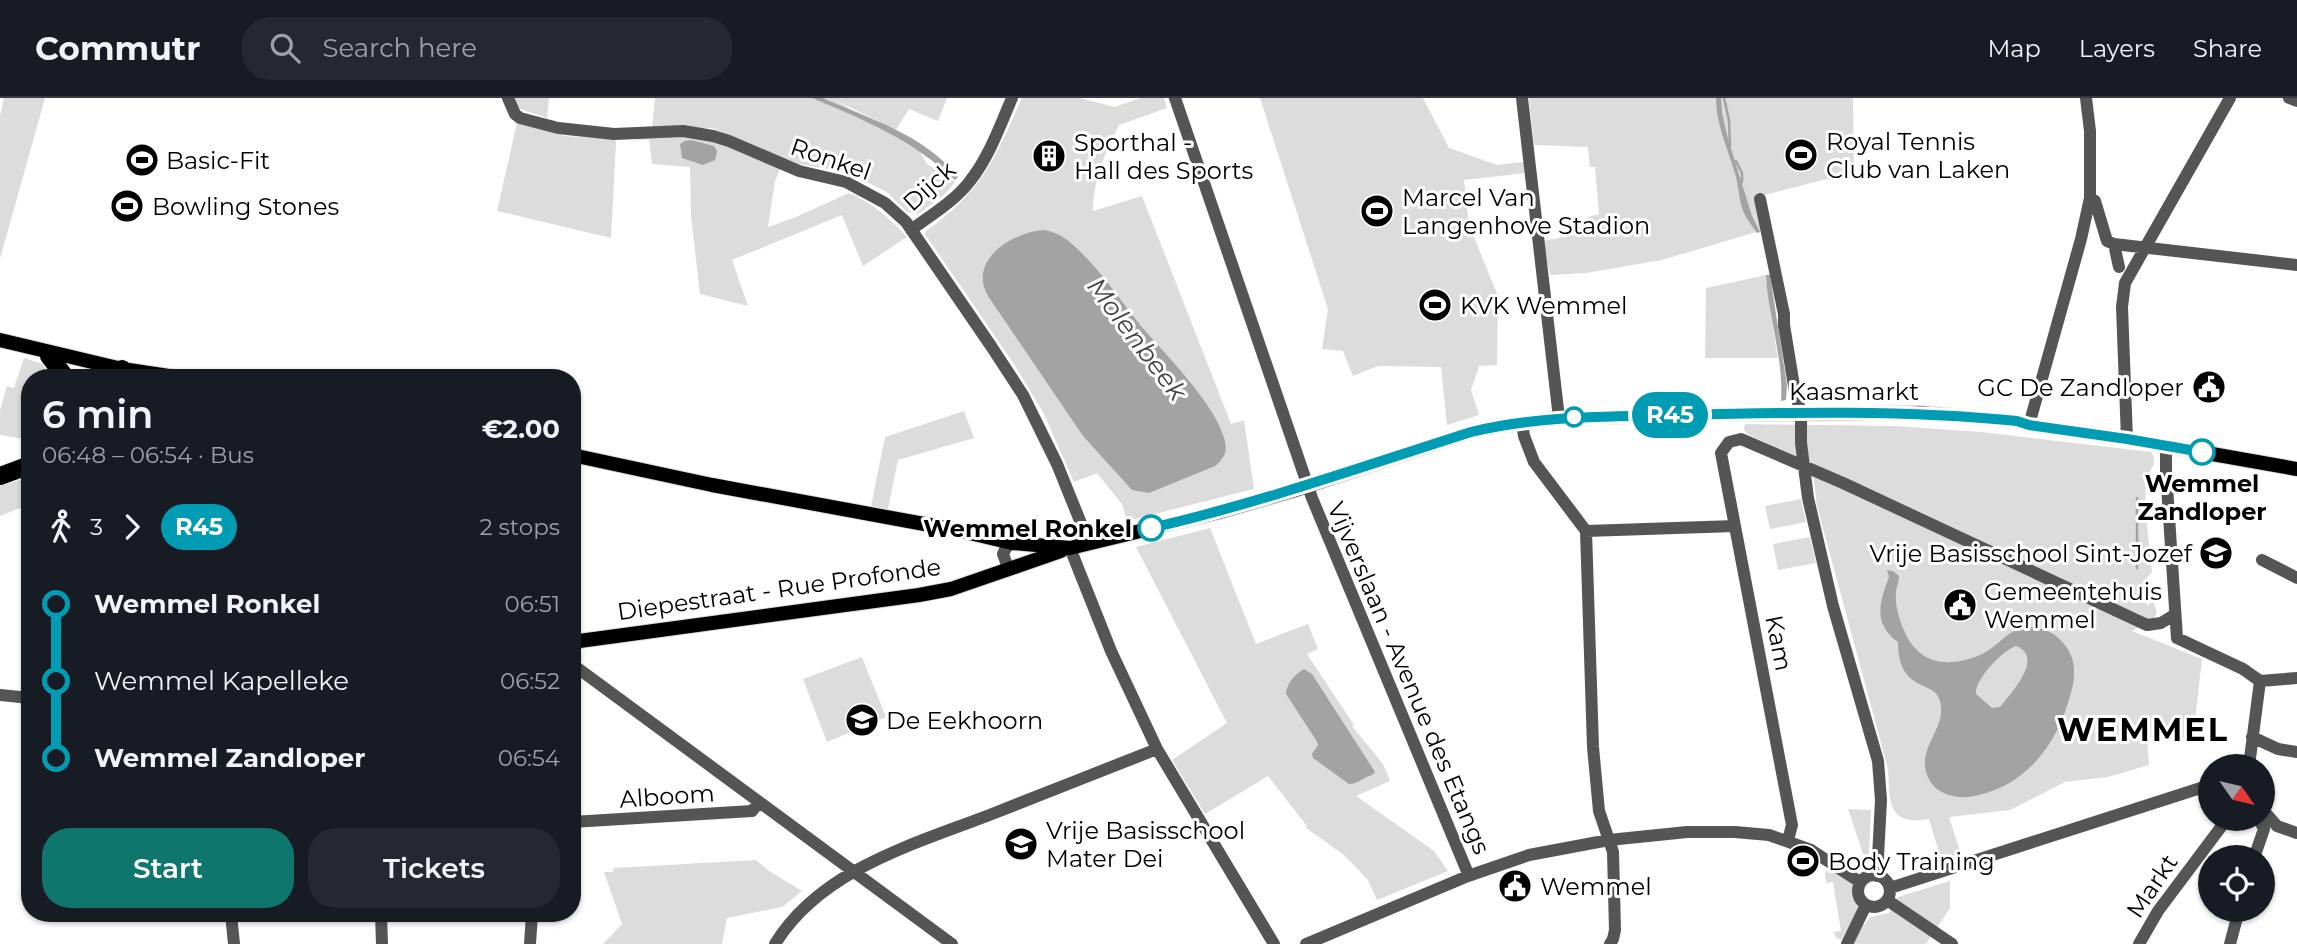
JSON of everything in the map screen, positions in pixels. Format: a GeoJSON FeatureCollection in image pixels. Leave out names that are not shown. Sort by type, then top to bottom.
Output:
{"type":"FeatureCollection","features":[{"type":"Feature","properties":{"kind":"highway"},"geometry":{"type":"LineString","coordinates":[[49,356],[59,369]]}},
{"type":"Feature","properties":{"kind":"highway"},"geometry":{"type":"LineString","coordinates":[[0,476],[21,468]]}},
{"type":"Feature","properties":{"kind":"highway"},"geometry":{"type":"LineString","coordinates":[[0,482],[21,475]]}},
{"type":"Feature","properties":{"kind":"main road"},"geometry":{"type":"LineString","coordinates":[[0,340],[103,369]]}},
{"type":"Feature","properties":{"kind":"main road"},"geometry":{"type":"LineString","coordinates":[[20,345],[71,364],[95,369]]}},
{"type":"Feature","properties":{"kind":"main road","name":"Kaasmarkt"},"geometry":{"type":"LineString","coordinates":[[1307,485],[1471,432],[1521,423],[1559,418],[1801,413],[1918,413],[2017,421],[2297,469]]}},
{"type":"Feature","properties":{"kind":"main road"},"geometry":{"type":"LineString","coordinates":[[581,457],[1019,544],[1070,548]]}},
{"type":"Feature","properties":{"kind":"main road","name":"Diepestraat - Rue Profonde"},"geometry":{"type":"LineString","coordinates":[[581,641],[951,589],[1070,548],[1219,512],[1307,485]]}},
{"type":"Feature","properties":{"kind":"street","name":"Ronkel"},"geometry":{"type":"LineString","coordinates":[[508,98],[514,114],[520,118],[558,128],[614,134],[696,132],[729,141],[799,171],[858,187],[885,203],[900,215],[911,230],[991,346],[1031,410],[1057,464],[1088,543]]}},
{"type":"Feature","properties":{"kind":"street","name":"Dijck"},"geometry":{"type":"LineString","coordinates":[[911,230],[943,207],[970,181],[990,147],[1012,98]]}},
{"type":"Feature","properties":{"kind":"street","name":"Vijverslaan - Avenue des Etangs"},"geometry":{"type":"LineString","coordinates":[[1175,98],[1307,485],[1469,876]]}},
{"type":"Feature","properties":{"kind":"street"},"geometry":{"type":"LineString","coordinates":[[1522,98],[1559,418]]}},
{"type":"Feature","properties":{"kind":"street"},"geometry":{"type":"LineString","coordinates":[[2029,425],[2090,198],[2090,131],[2086,98]]}},
{"type":"Feature","properties":{"kind":"street"},"geometry":{"type":"LineString","coordinates":[[2127,439],[2122,307],[2124,284],[2230,98]]}},
{"type":"Feature","properties":{"kind":"street"},"geometry":{"type":"LineString","coordinates":[[2289,98],[2297,101]]}},
{"type":"Feature","properties":{"kind":"street"},"geometry":{"type":"LineString","coordinates":[[2090,198],[2095,201],[2107,241],[2114,244],[2297,265]]}},
{"type":"Feature","properties":{"kind":"street"},"geometry":{"type":"LineString","coordinates":[[1760,199],[1801,413],[1801,443],[1808,498],[1833,607],[1878,761],[1881,800],[1877,876]]}},
{"type":"Feature","properties":{"kind":"street"},"geometry":{"type":"LineString","coordinates":[[2114,244],[2119,267]]}},
{"type":"Feature","properties":{"kind":"street"},"geometry":{"type":"LineString","coordinates":[[1521,423],[1534,462],[1586,531],[1593,747],[1599,811],[1613,852],[1615,930],[1610,944]]}},
{"type":"Feature","properties":{"kind":"street","name":"Kam"},"geometry":{"type":"LineString","coordinates":[[1788,840],[1792,825],[1721,453],[1729,442],[1741,439],[1805,466]]}},
{"type":"Feature","properties":{"kind":"street"},"geometry":{"type":"LineString","coordinates":[[2166,446],[2177,638],[2243,669],[2260,681],[2297,678]]}},
{"type":"Feature","properties":{"kind":"street"},"geometry":{"type":"LineString","coordinates":[[1805,466],[2147,625],[2174,615]]}},
{"type":"Feature","properties":{"kind":"street"},"geometry":{"type":"LineString","coordinates":[[1586,531],[1735,526]]}},
{"type":"Feature","properties":{"kind":"street"},"geometry":{"type":"LineString","coordinates":[[1013,568],[1007,565],[1003,554],[1006,548],[1019,544],[1032,552],[1031,561]]}},
{"type":"Feature","properties":{"kind":"street"},"geometry":{"type":"LineString","coordinates":[[1070,548],[1111,651],[1157,749],[1274,944]]}},
{"type":"Feature","properties":{"kind":"street"},"geometry":{"type":"LineString","coordinates":[[2262,560],[2297,578]]}},
{"type":"Feature","properties":{"kind":"street"},"geometry":{"type":"LineString","coordinates":[[581,671],[952,944]]}},
{"type":"Feature","properties":{"kind":"street"},"geometry":{"type":"LineString","coordinates":[[2250,754],[2260,681]]}},
{"type":"Feature","properties":{"kind":"street"},"geometry":{"type":"LineString","coordinates":[[0,695],[21,697]]}},
{"type":"Feature","properties":{"kind":"street"},"geometry":{"type":"LineString","coordinates":[[0,704],[21,705]]}},
{"type":"Feature","properties":{"kind":"street"},"geometry":{"type":"LineString","coordinates":[[2252,737],[2278,749],[2297,752]]}},
{"type":"Feature","properties":{"kind":"street"},"geometry":{"type":"LineString","coordinates":[[775,944],[787,926],[807,906],[853,872],[883,857],[1157,749]]}},
{"type":"Feature","properties":{"kind":"street"},"geometry":{"type":"LineString","coordinates":[[1952,944],[1889,894],[1887,883],[1877,876],[1868,876],[1860,882],[1858,895],[1866,905],[1876,908],[1889,894],[2198,789]]}},
{"type":"Feature","properties":{"kind":"street","name":"Alboom"},"geometry":{"type":"LineString","coordinates":[[581,821],[752,811],[760,802]]}},
{"type":"Feature","properties":{"kind":"street"},"geometry":{"type":"LineString","coordinates":[[2275,823],[2297,833]]}},
{"type":"Feature","properties":{"kind":"street","name":"Markt"},"geometry":{"type":"LineString","coordinates":[[2139,944],[2158,911],[2218,831]]}},
{"type":"Feature","properties":{"kind":"street"},"geometry":{"type":"LineString","coordinates":[[1306,944],[1469,876],[1542,851],[1609,840],[1687,832],[1769,835],[1788,840],[1821,855],[1860,882]]}},
{"type":"Feature","properties":{"kind":"street"},"geometry":{"type":"LineString","coordinates":[[1847,944],[1866,905]]}},
{"type":"Feature","properties":{"kind":"street"},"geometry":{"type":"LineString","coordinates":[[232,922],[234,944]]}},
{"type":"Feature","properties":{"kind":"street"},"geometry":{"type":"LineString","coordinates":[[381,922],[382,944]]}},
{"type":"Feature","properties":{"kind":"street"},"geometry":{"type":"LineString","coordinates":[[530,944],[531,922]]}},
{"type":"Feature","properties":{"kind":"street"},"geometry":{"type":"LineString","coordinates":[[2230,944],[2236,922]]}},
{"type":"Feature","properties":{"kind":"shaded area"},"geometry":{"type":"Polygon","coordinates":[[[4,98],[45,98],[0,259],[0,116],[4,98]]]}},
{"type":"Feature","properties":{"kind":"shaded area"},"geometry":{"type":"Polygon","coordinates":[[[515,98],[549,98],[547,118],[517,108],[515,98]]]}},
{"type":"Feature","properties":{"kind":"shaded area"},"geometry":{"type":"Polygon","coordinates":[[[655,98],[947,98],[938,121],[909,109],[896,130],[837,101],[920,152],[927,164],[955,182],[945,194],[918,214],[907,212],[887,192],[852,175],[798,164],[712,128],[652,128],[655,98]]]}},
{"type":"Feature","properties":{"kind":"shaded area"},"geometry":{"type":"Polygon","coordinates":[[[1022,98],[1080,98],[1114,107],[1141,98],[1164,98],[1167,108],[1119,125],[1098,177],[1093,211],[1142,196],[1231,424],[1244,420],[1254,489],[1127,521],[1122,504],[1097,473],[1074,482],[1044,414],[1014,364],[925,234],[961,202],[985,172],[1022,98]]]}},
{"type":"Feature","properties":{"kind":"shaded area"},"geometry":{"type":"Polygon","coordinates":[[[1260,98],[1423,98],[1449,148],[1497,165],[1524,162],[1526,173],[1464,180],[1469,225],[1498,296],[1497,365],[1479,366],[1471,390],[1479,415],[1447,425],[1441,367],[1378,366],[1353,376],[1343,351],[1322,349],[1328,309],[1260,98]]]}},
{"type":"Feature","properties":{"kind":"shaded area"},"geometry":{"type":"Polygon","coordinates":[[[1529,98],[1853,98],[1854,172],[1757,197],[1763,230],[1662,260],[1586,273],[1550,275],[1543,241],[1579,234],[1578,229],[1589,226],[1588,217],[1599,214],[1595,167],[1590,167],[1588,147],[1534,145],[1529,98]]]}},
{"type":"Feature","properties":{"kind":"shaded area"},"geometry":{"type":"Polygon","coordinates":[[[517,123],[565,136],[614,139],[611,238],[497,211],[517,123]]]}},
{"type":"Feature","properties":{"kind":"shaded area"},"geometry":{"type":"Polygon","coordinates":[[[660,135],[712,140],[780,169],[775,181],[768,227],[849,193],[866,201],[907,237],[863,266],[842,215],[732,260],[748,306],[700,294],[691,216],[690,167],[652,164],[649,139],[627,142],[660,135]]]}},
{"type":"Feature","properties":{"kind":"shaded area"},"geometry":{"type":"Polygon","coordinates":[[[1766,275],[1778,358],[1705,358],[1706,288],[1766,275]]]}},
{"type":"Feature","properties":{"kind":"shaded area"},"geometry":{"type":"Polygon","coordinates":[[[24,358],[43,364],[45,369],[21,369],[21,438],[0,435],[0,410],[7,386],[14,388],[24,358]]]}},
{"type":"Feature","properties":{"kind":"shaded area"},"geometry":{"type":"Polygon","coordinates":[[[964,411],[974,438],[898,460],[888,509],[871,506],[885,437],[964,411]]]}},
{"type":"Feature","properties":{"kind":"shaded area"},"geometry":{"type":"Polygon","coordinates":[[[1745,424],[1896,426],[1981,432],[2151,452],[2154,464],[2147,478],[2146,493],[2152,572],[2146,579],[2147,606],[2153,601],[2157,612],[2154,618],[2132,631],[2202,659],[2193,738],[2147,737],[2149,765],[2108,777],[2065,782],[2010,810],[1949,817],[1961,854],[1941,859],[1929,819],[1905,819],[1898,815],[1891,801],[1888,769],[1817,506],[1812,464],[1747,434],[1744,430],[1745,424]]]}},
{"type":"Feature","properties":{"kind":"shaded area"},"geometry":{"type":"Polygon","coordinates":[[[21,480],[21,508],[0,516],[0,486],[21,480]]]}},
{"type":"Feature","properties":{"kind":"shaded area"},"geometry":{"type":"Polygon","coordinates":[[[1801,499],[1806,522],[1770,529],[1765,506],[1801,499]]]}},
{"type":"Feature","properties":{"kind":"shaded area"},"geometry":{"type":"Polygon","coordinates":[[[1210,528],[1256,644],[1308,624],[1318,649],[1307,654],[1354,725],[1352,726],[1383,764],[1390,781],[1356,796],[1434,851],[1448,871],[1377,900],[1368,880],[1344,855],[1305,827],[1307,826],[1268,776],[1205,814],[1172,760],[1227,723],[1136,547],[1210,528]]]}},
{"type":"Feature","properties":{"kind":"shaded area"},"geometry":{"type":"Polygon","coordinates":[[[1810,537],[1816,563],[1778,570],[1773,544],[1810,537]]]}},
{"type":"Feature","properties":{"kind":"shaded area"},"geometry":{"type":"Polygon","coordinates":[[[862,657],[886,717],[827,742],[803,679],[862,657]]]}},
{"type":"Feature","properties":{"kind":"shaded area"},"geometry":{"type":"Polygon","coordinates":[[[1848,809],[1871,810],[1869,856],[1863,854],[1848,809]]]}},
{"type":"Feature","properties":{"kind":"shaded area"},"geometry":{"type":"Polygon","coordinates":[[[756,860],[802,891],[782,907],[727,918],[722,944],[603,944],[622,924],[604,872],[613,872],[614,868],[756,860]]]}},
{"type":"Feature","properties":{"kind":"shaded area"},"geometry":{"type":"Polygon","coordinates":[[[1829,868],[1852,883],[1859,909],[1841,940],[1836,938],[1834,932],[1841,931],[1833,882],[1826,883],[1825,873],[1829,868]]]}},
{"type":"Feature","properties":{"kind":"shaded area"},"geometry":{"type":"Polygon","coordinates":[[[1950,881],[1950,908],[1926,944],[1851,944],[1861,926],[1870,917],[1889,913],[1898,897],[1950,881]]]}},
{"type":"Feature","properties":{"kind":"water"},"geometry":{"type":"Polygon","coordinates":[[[812,98],[823,98],[913,139],[945,162],[958,177],[955,180],[923,154],[887,132],[812,98]]]}},
{"type":"Feature","properties":{"kind":"water"},"geometry":{"type":"Polygon","coordinates":[[[1716,98],[1721,98],[1728,139],[1752,216],[1760,232],[1757,233],[1741,206],[1736,177],[1720,128],[1716,98]]]}},
{"type":"Feature","properties":{"kind":"water"},"geometry":{"type":"Polygon","coordinates":[[[691,140],[714,146],[717,151],[715,160],[703,165],[682,158],[680,144],[691,140]]]}},
{"type":"Feature","properties":{"kind":"water","name":"Molenbeek"},"geometry":{"type":"Polygon","coordinates":[[[1044,230],[1065,239],[1082,253],[1211,410],[1226,446],[1225,454],[1215,466],[1149,493],[1132,490],[1083,436],[988,296],[983,283],[988,260],[996,250],[1019,236],[1044,230]]]}},
{"type":"Feature","properties":{"kind":"water"},"geometry":{"type":"Polygon","coordinates":[[[1766,275],[1770,275],[1787,385],[1786,400],[1781,401],[1780,369],[1766,275]]]}},
{"type":"Feature","properties":{"kind":"water"},"geometry":{"type":"Polygon","coordinates":[[[1887,570],[1899,576],[1896,605],[1909,640],[1916,649],[1934,660],[1956,662],[1980,655],[2014,631],[2029,627],[2048,631],[2069,651],[2074,675],[2065,712],[2040,757],[2016,779],[1985,793],[1968,797],[1942,792],[1930,781],[1925,759],[1939,721],[1940,701],[1937,694],[1910,678],[1900,659],[1898,642],[1884,627],[1880,611],[1889,577],[1887,570]],[[2016,646],[2004,653],[1990,666],[1980,681],[1976,694],[1992,708],[2000,707],[2018,684],[2027,666],[2024,651],[2016,646]]]}},
{"type":"Feature","properties":{"kind":"water"},"geometry":{"type":"Polygon","coordinates":[[[1304,669],[1312,674],[1375,772],[1372,775],[1349,784],[1313,758],[1312,754],[1318,745],[1316,740],[1286,694],[1292,680],[1304,669]]]}},
{"type":"Feature","properties":{"kind":"waterway"},"geometry":{"type":"LineString","coordinates":[[1724,98],[1729,120],[1730,146]]}},
{"type":"Feature","properties":{"kind":"waterway"},"geometry":{"type":"LineString","coordinates":[[1736,161],[1742,173],[1742,182]]}},
{"type":"Feature","properties":{"kind":"waterway"},"geometry":{"type":"LineString","coordinates":[[2137,498],[2137,568]]}},
{"type":"Feature","properties":{"kind":"bus line","name":"R45"},"geometry":{"type":"LineString","coordinates":[[1151,528],[1295,490],[1493,426],[1559,418],[1918,413],[2017,421],[2202,452]]}},
{"type":"Feature","properties":{"kind":"place","name":"Royal Tennis Club van Laken"},"geometry":{"type":"Point","coordinates":[1801,155]}},
{"type":"Feature","properties":{"kind":"place","name":"Sporthal - Hall des Sports"},"geometry":{"type":"Point","coordinates":[1049,156]}},
{"type":"Feature","properties":{"kind":"place","name":"Basic-Fit"},"geometry":{"type":"Point","coordinates":[142,160]}},
{"type":"Feature","properties":{"kind":"place","name":"Bowling Stones"},"geometry":{"type":"Point","coordinates":[127,206]}},
{"type":"Feature","properties":{"kind":"place","name":"Marcel Van Langenhove Stadion"},"geometry":{"type":"Point","coordinates":[1377,211]}},
{"type":"Feature","properties":{"kind":"place","name":"KVK Wemmel"},"geometry":{"type":"Point","coordinates":[1435,305]}},
{"type":"Feature","properties":{"kind":"place","name":"GC De Zandloper"},"geometry":{"type":"Point","coordinates":[2209,387]}},
{"type":"Feature","properties":{"kind":"place","name":"Wemmel Zandloper"},"geometry":{"type":"Point","coordinates":[2202,452]}},
{"type":"Feature","properties":{"kind":"place","name":"Wemmel Ronkel"},"geometry":{"type":"Point","coordinates":[1151,528]}},
{"type":"Feature","properties":{"kind":"place","name":"Vrije Basisschool Sint-Jozef"},"geometry":{"type":"Point","coordinates":[2216,553]}},
{"type":"Feature","properties":{"kind":"place","name":"Gemeentehuis Wemmel"},"geometry":{"type":"Point","coordinates":[1960,605]}},
{"type":"Feature","properties":{"kind":"place","name":"De Eekhoorn"},"geometry":{"type":"Point","coordinates":[862,720]}},
{"type":"Feature","properties":{"kind":"place","name":"Vrije Basisschool Mater Dei"},"geometry":{"type":"Point","coordinates":[1021,844]}},
{"type":"Feature","properties":{"kind":"place","name":"Body Training"},"geometry":{"type":"Point","coordinates":[1803,861]}},
{"type":"Feature","properties":{"kind":"place","name":"Wemmel"},"geometry":{"type":"Point","coordinates":[1515,886]}},
{"type":"Feature","properties":{"kind":"district","name":"WEMMEL"},"geometry":{"type":"Point","coordinates":[2143,729]}}]}
